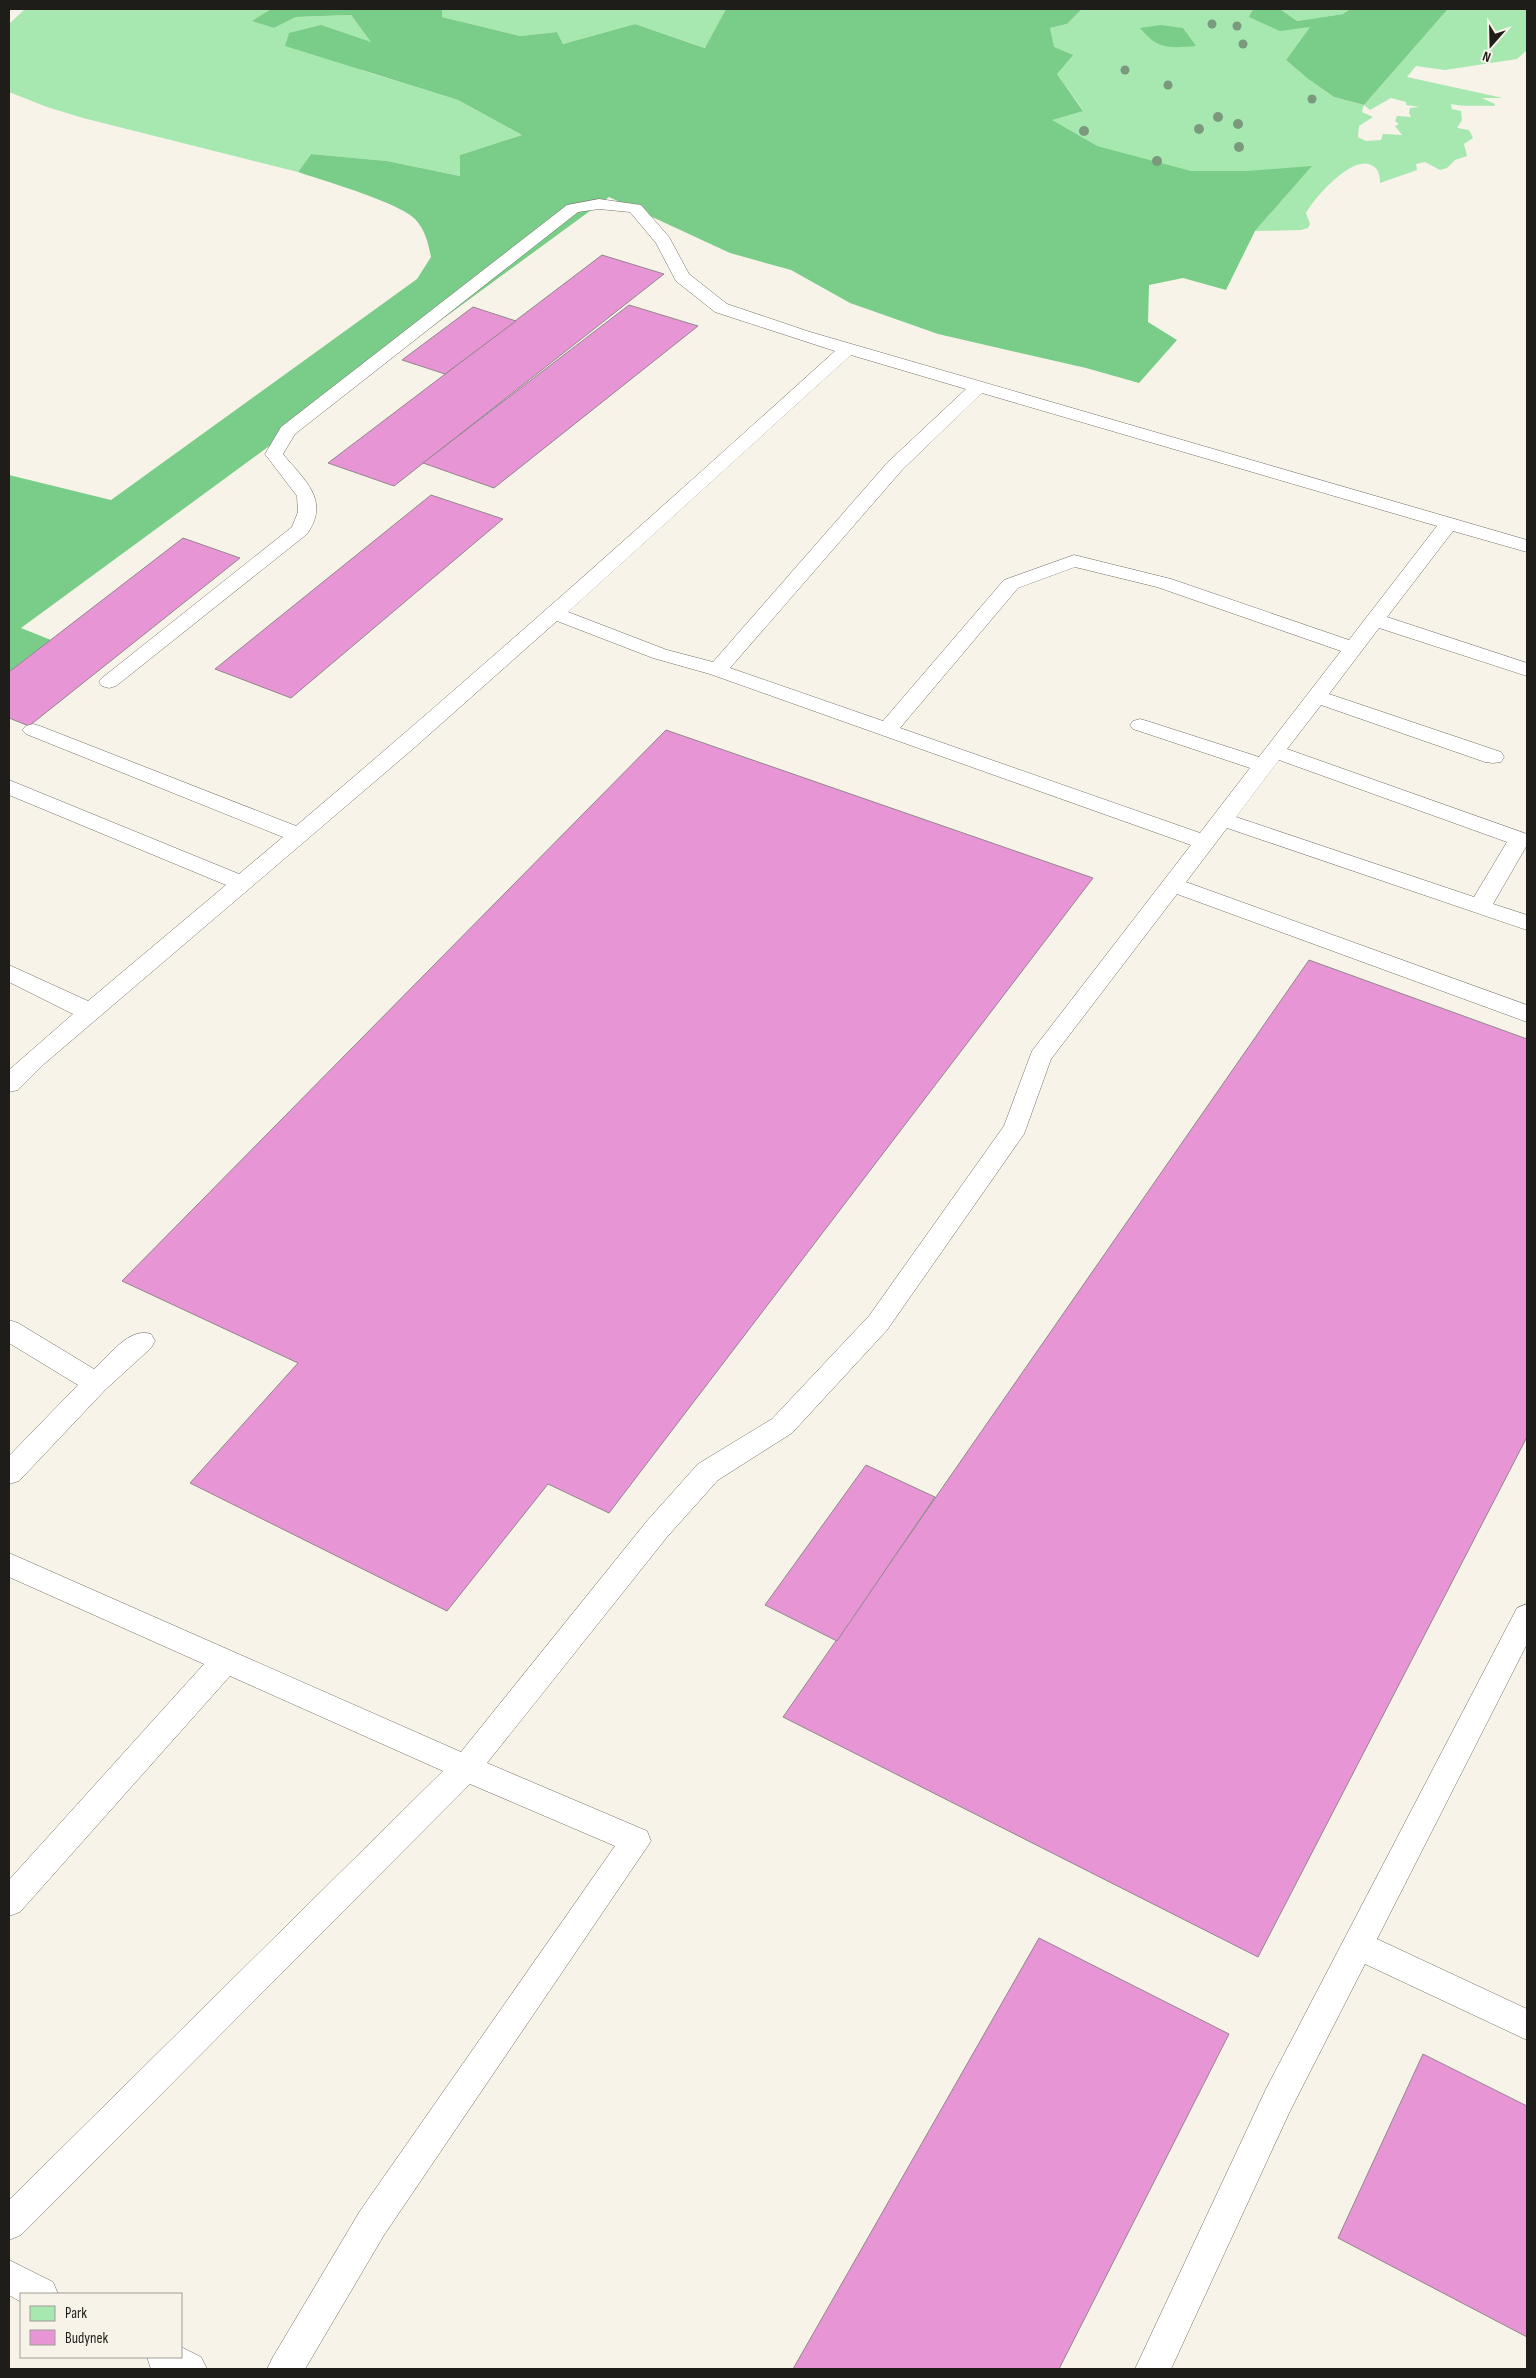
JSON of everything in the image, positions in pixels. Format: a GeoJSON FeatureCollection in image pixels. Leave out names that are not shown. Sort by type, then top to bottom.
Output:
{"type":"FeatureCollection","features":[{"type":"Feature","properties":{"kind":"lane"},"geometry":{"type":"LineString","coordinates":[[109,682],[300,530],[308,512],[306,495],[274,454],[288,431],[573,208],[598,204],[635,208],[663,241],[682,277],[721,308],[804,336],[978,388],[1450,522],[1527,546]]}},
{"type":"Feature","properties":{"kind":"lane"},"geometry":{"type":"LineString","coordinates":[[9,1084],[90,1012],[407,743],[848,348]]}},
{"type":"Feature","properties":{"kind":"lane"},"geometry":{"type":"LineString","coordinates":[[717,670],[895,466],[978,388]]}},
{"type":"Feature","properties":{"kind":"lane"},"geometry":{"type":"LineString","coordinates":[[9,2223],[466,1768],[657,1529],[708,1472],[782,1426],[878,1323],[1016,1128],[1040,1057],[1450,522]]}},
{"type":"Feature","properties":{"kind":"lane"},"geometry":{"type":"LineString","coordinates":[[886,730],[1011,584],[1074,561],[1164,583],[1353,648]]}},
{"type":"Feature","properties":{"kind":"lane"},"geometry":{"type":"LineString","coordinates":[[554,613],[660,654],[717,670],[1204,842]]}},
{"type":"Feature","properties":{"kind":"lane"},"geometry":{"type":"LineString","coordinates":[[1374,620],[1527,670]]}},
{"type":"Feature","properties":{"kind":"lane"},"geometry":{"type":"LineString","coordinates":[[1316,696],[1493,756]]}},
{"type":"Feature","properties":{"kind":"lane"},"geometry":{"type":"LineString","coordinates":[[1140,725],[1269,758],[1520,839],[1480,907]]}},
{"type":"Feature","properties":{"kind":"lane"},"geometry":{"type":"LineString","coordinates":[[33,730],[298,835]]}},
{"type":"Feature","properties":{"kind":"lane"},"geometry":{"type":"LineString","coordinates":[[9,788],[242,883]]}},
{"type":"Feature","properties":{"kind":"lane"},"geometry":{"type":"LineString","coordinates":[[1221,819],[1527,923]]}},
{"type":"Feature","properties":{"kind":"lane"},"geometry":{"type":"LineString","coordinates":[[1172,884],[1527,1014]]}},
{"type":"Feature","properties":{"kind":"lane"},"geometry":{"type":"LineString","coordinates":[[9,973],[90,1012]]}},
{"type":"Feature","properties":{"kind":"lane"},"geometry":{"type":"LineString","coordinates":[[9,1330],[96,1383]]}},
{"type":"Feature","properties":{"kind":"lane"},"geometry":{"type":"LineString","coordinates":[[9,1473],[96,1383],[142,1341]]}},
{"type":"Feature","properties":{"kind":"lane"},"geometry":{"type":"LineString","coordinates":[[9,1564],[466,1768],[636,1841],[372,2223],[285,2369]]}},
{"type":"Feature","properties":{"kind":"lane"},"geometry":{"type":"LineString","coordinates":[[1153,2369],[1278,2100],[1527,1616]]}},
{"type":"Feature","properties":{"kind":"lane"},"geometry":{"type":"LineString","coordinates":[[9,1902],[226,1660]]}},
{"type":"Feature","properties":{"kind":"lane"},"geometry":{"type":"LineString","coordinates":[[1358,1945],[1527,2025]]}},
{"type":"Feature","properties":{"kind":"lane"},"geometry":{"type":"LineString","coordinates":[[9,2277],[39,2293]]}},
{"type":"Feature","properties":{"kind":"lane"},"geometry":{"type":"LineString","coordinates":[[166,2358],[189,2369]]}},
{"type":"Feature","properties":{"kind":"green space"},"geometry":{"type":"Polygon","coordinates":[[[25,9],[271,9],[253,21],[274,28],[296,17],[351,15],[372,43],[361,70],[458,100],[522,135],[460,155],[460,176],[387,161],[311,154],[298,172],[83,118],[47,107],[9,92],[9,24],[25,9]]]}},
{"type":"Feature","properties":{"kind":"green space"},"geometry":{"type":"Polygon","coordinates":[[[271,9],[442,9],[442,17],[520,36],[557,32],[563,44],[635,24],[705,48],[726,9],[1082,9],[1067,24],[1050,28],[1054,47],[1073,55],[1057,74],[1083,111],[1052,120],[1097,146],[1191,171],[1247,171],[1312,166],[1255,231],[1226,290],[1183,278],[1149,285],[1148,322],[1177,340],[1139,383],[1086,368],[938,334],[850,303],[791,270],[730,253],[609,197],[21,628],[51,640],[9,672],[9,475],[111,500],[417,279],[431,257],[424,232],[415,219],[407,213],[360,192],[298,172],[311,154],[387,161],[460,176],[460,155],[522,135],[458,100],[285,46],[289,33],[321,25],[371,42],[351,15],[296,17],[274,28],[252,21],[271,9]]]}},
{"type":"Feature","properties":{"kind":"green space"},"geometry":{"type":"Polygon","coordinates":[[[442,9],[726,9],[706,48],[635,24],[563,44],[557,32],[520,36],[442,17],[442,9]]]}},
{"type":"Feature","properties":{"kind":"green space"},"geometry":{"type":"Polygon","coordinates":[[[1082,9],[1253,9],[1250,17],[1311,26],[1286,60],[1308,79],[1334,97],[1364,105],[1448,9],[1527,9],[1527,50],[1517,59],[1445,70],[1416,66],[1407,77],[1503,98],[1482,98],[1495,104],[1494,106],[1451,104],[1452,109],[1461,111],[1462,120],[1457,128],[1469,130],[1473,138],[1464,144],[1467,156],[1455,160],[1447,168],[1440,170],[1425,162],[1416,164],[1417,170],[1380,183],[1379,173],[1373,166],[1365,163],[1356,165],[1335,179],[1317,197],[1306,213],[1310,224],[1308,228],[1301,230],[1255,231],[1311,167],[1247,172],[837,169],[950,149],[1083,110],[1057,74],[1050,28],[1067,24],[1082,9]],[[1391,98],[1370,110],[1364,105],[1362,112],[1373,117],[1359,126],[1358,137],[1366,141],[1381,140],[1383,134],[1402,135],[1395,126],[1399,124],[1395,121],[1397,116],[1411,117],[1409,113],[1410,108],[1420,107],[1406,105],[1406,102],[1391,98]]]}},
{"type":"Feature","properties":{"kind":"green space"},"geometry":{"type":"Polygon","coordinates":[[[1253,9],[1280,9],[1297,21],[1343,14],[1350,9],[1448,9],[1364,105],[1334,97],[1308,79],[1286,60],[1310,27],[1280,31],[1249,17],[1253,9]]]}},
{"type":"Feature","properties":{"kind":"green space"},"geometry":{"type":"Polygon","coordinates":[[[1280,9],[1350,9],[1343,14],[1297,21],[1280,9]]]}},
{"type":"Feature","properties":{"kind":"green space"},"geometry":{"type":"Polygon","coordinates":[[[1161,25],[1183,28],[1196,46],[1165,46],[1146,35],[1140,28],[1161,25]]]}},
{"type":"Feature","properties":{"kind":"building"},"geometry":{"type":"Polygon","coordinates":[[[602,255],[664,274],[394,486],[328,463],[602,255]]]}},
{"type":"Feature","properties":{"kind":"building"},"geometry":{"type":"Polygon","coordinates":[[[629,305],[698,326],[494,488],[423,463],[629,305]]]}},
{"type":"Feature","properties":{"kind":"building"},"geometry":{"type":"Polygon","coordinates":[[[473,307],[516,321],[445,374],[402,360],[473,307]]]}},
{"type":"Feature","properties":{"kind":"building"},"geometry":{"type":"Polygon","coordinates":[[[431,495],[503,519],[291,698],[215,669],[431,495]]]}},
{"type":"Feature","properties":{"kind":"building"},"geometry":{"type":"Polygon","coordinates":[[[183,538],[240,558],[29,726],[9,718],[9,672],[183,538]]]}},
{"type":"Feature","properties":{"kind":"building"},"geometry":{"type":"Polygon","coordinates":[[[666,730],[1093,878],[609,1513],[548,1484],[447,1611],[190,1483],[298,1363],[122,1281],[666,730]]]}},
{"type":"Feature","properties":{"kind":"building"},"geometry":{"type":"Polygon","coordinates":[[[1309,960],[1527,1039],[1527,1437],[1258,1957],[783,1717],[1309,960]]]}},
{"type":"Feature","properties":{"kind":"building"},"geometry":{"type":"Polygon","coordinates":[[[866,1465],[935,1497],[837,1641],[765,1605],[866,1465]]]}},
{"type":"Feature","properties":{"kind":"building"},"geometry":{"type":"Polygon","coordinates":[[[1039,1938],[1229,2034],[1059,2369],[793,2369],[1039,1938]]]}},
{"type":"Feature","properties":{"kind":"building"},"geometry":{"type":"Polygon","coordinates":[[[1423,2054],[1527,2106],[1527,2337],[1338,2238],[1423,2054]]]}}]}
